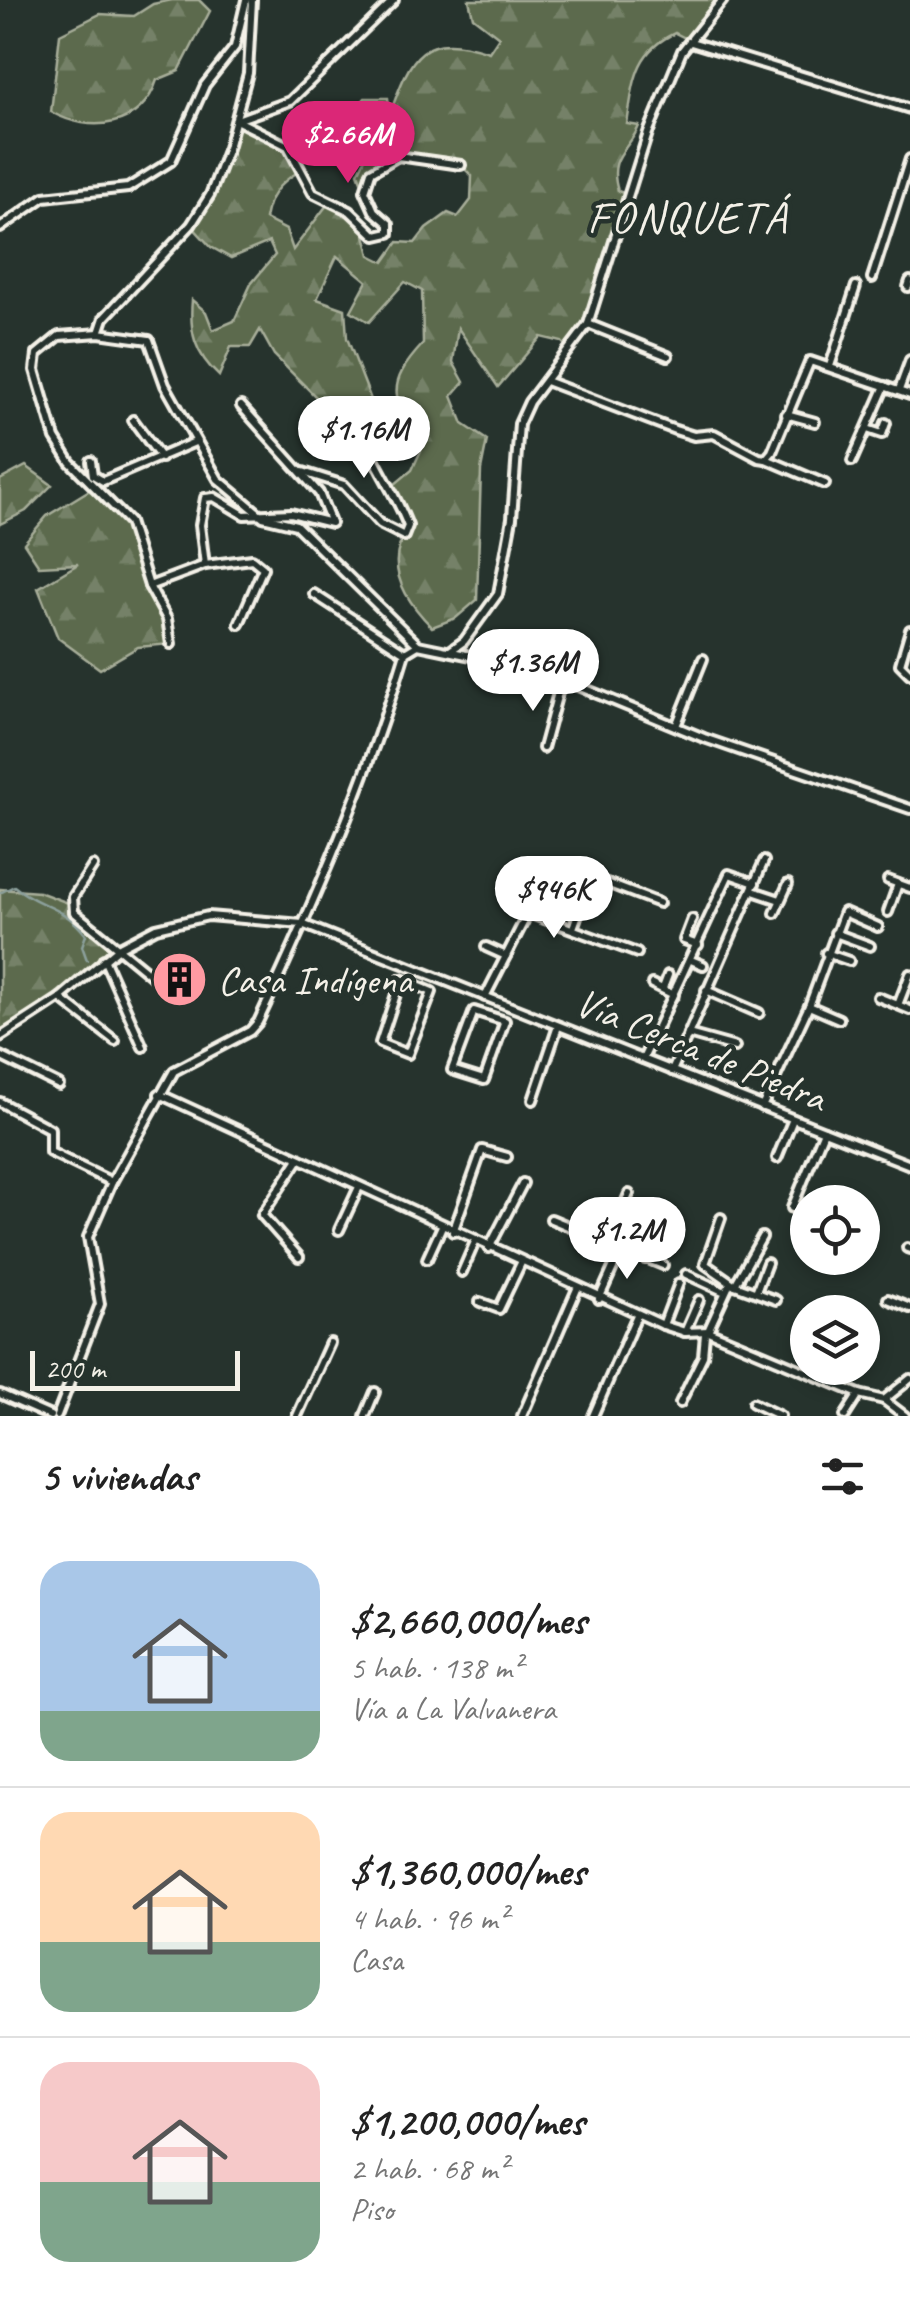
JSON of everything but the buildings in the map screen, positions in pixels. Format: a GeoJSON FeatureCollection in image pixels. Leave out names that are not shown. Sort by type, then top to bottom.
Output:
{"type":"FeatureCollection","features":[{"type":"Feature","properties":{"kind":"street"},"geometry":{"type":"LineString","coordinates":[[100,333],[104,318],[192,226],[210,194],[236,120],[252,52],[249,0]]}},
{"type":"Feature","properties":{"kind":"street"},"geometry":{"type":"LineString","coordinates":[[0,228],[44,198],[128,188],[170,161],[205,84],[235,47],[249,0]]}},
{"type":"Feature","properties":{"kind":"street"},"geometry":{"type":"LineString","coordinates":[[236,120],[290,101],[394,0]]}},
{"type":"Feature","properties":{"kind":"street"},"geometry":{"type":"LineString","coordinates":[[449,652],[464,640],[498,594],[512,518],[515,436],[529,402],[588,324],[648,133],[682,51],[723,0]]}},
{"type":"Feature","properties":{"kind":"street"},"geometry":{"type":"LineString","coordinates":[[691,42],[910,109]]}},
{"type":"Feature","properties":{"kind":"street"},"geometry":{"type":"LineString","coordinates":[[236,120],[288,146],[313,192],[350,212],[376,236],[389,233],[389,224],[374,211],[365,190],[371,172],[398,156],[461,164]]}},
{"type":"Feature","properties":{"kind":"street"},"geometry":{"type":"LineString","coordinates":[[872,278],[910,159]]}},
{"type":"Feature","properties":{"kind":"street"},"geometry":{"type":"LineString","coordinates":[[900,188],[910,192]]}},
{"type":"Feature","properties":{"kind":"street"},"geometry":{"type":"LineString","coordinates":[[830,366],[856,286]]}},
{"type":"Feature","properties":{"kind":"street"},"geometry":{"type":"LineString","coordinates":[[588,324],[668,356]]}},
{"type":"Feature","properties":{"kind":"street"},"geometry":{"type":"LineString","coordinates":[[171,644],[167,620],[149,586],[129,522],[62,450],[48,423],[34,370],[38,351],[59,336],[100,333],[148,340],[195,442],[218,478],[264,518]]}},
{"type":"Feature","properties":{"kind":"street"},"geometry":{"type":"LineString","coordinates":[[899,390],[910,360]]}},
{"type":"Feature","properties":{"kind":"street"},"geometry":{"type":"LineString","coordinates":[[766,458],[805,365],[818,361],[910,394]]}},
{"type":"Feature","properties":{"kind":"street"},"geometry":{"type":"LineString","coordinates":[[546,381],[694,436],[714,434],[824,484]]}},
{"type":"Feature","properties":{"kind":"street"},"geometry":{"type":"LineString","coordinates":[[852,461],[885,386]]}},
{"type":"Feature","properties":{"kind":"street"},"geometry":{"type":"LineString","coordinates":[[241,406],[318,493],[330,523],[291,513],[264,518]]}},
{"type":"Feature","properties":{"kind":"street"},"geometry":{"type":"LineString","coordinates":[[786,414],[815,422]]}},
{"type":"Feature","properties":{"kind":"street"},"geometry":{"type":"LineString","coordinates":[[133,420],[161,458]]}},
{"type":"Feature","properties":{"kind":"street"},"geometry":{"type":"LineString","coordinates":[[867,429],[882,434],[886,423]]}},
{"type":"Feature","properties":{"kind":"street"},"geometry":{"type":"LineString","coordinates":[[298,470],[344,485],[380,524],[404,536],[408,526],[401,507],[370,455],[360,424]]}},
{"type":"Feature","properties":{"kind":"street"},"geometry":{"type":"LineString","coordinates":[[91,461],[93,475],[103,480],[195,442]]}},
{"type":"Feature","properties":{"kind":"street"},"geometry":{"type":"LineString","coordinates":[[205,565],[200,525],[205,498],[214,497],[244,515],[296,526],[418,645],[562,678],[676,726],[910,809]]}},
{"type":"Feature","properties":{"kind":"street"},"geometry":{"type":"LineString","coordinates":[[149,586],[205,565],[252,559],[264,568],[239,624]]}},
{"type":"Feature","properties":{"kind":"street"},"geometry":{"type":"LineString","coordinates":[[314,594],[405,653]]}},
{"type":"Feature","properties":{"kind":"street"},"geometry":{"type":"LineString","coordinates":[[910,630],[900,664],[910,674]]}},
{"type":"Feature","properties":{"kind":"street"},"geometry":{"type":"LineString","coordinates":[[463,656],[464,640]]}},
{"type":"Feature","properties":{"kind":"street"},"geometry":{"type":"LineString","coordinates":[[0,1394],[54,1416],[100,1304],[87,1248],[112,1182],[174,1071],[250,1031],[258,1022],[383,727],[405,653],[418,645]]}},
{"type":"Feature","properties":{"kind":"street"},"geometry":{"type":"LineString","coordinates":[[676,726],[703,659]]}},
{"type":"Feature","properties":{"kind":"street"},"geometry":{"type":"LineString","coordinates":[[543,748],[562,678]]}},
{"type":"Feature","properties":{"kind":"street"},"geometry":{"type":"LineString","coordinates":[[672,1071],[764,861]]}},
{"type":"Feature","properties":{"kind":"street"},"geometry":{"type":"LineString","coordinates":[[93,866],[71,904],[74,912],[176,994]]}},
{"type":"Feature","properties":{"kind":"street"},"geometry":{"type":"LineString","coordinates":[[485,996],[545,872]]}},
{"type":"Feature","properties":{"kind":"street"},"geometry":{"type":"LineString","coordinates":[[642,1060],[729,874],[780,901]]}},
{"type":"Feature","properties":{"kind":"street"},"geometry":{"type":"LineString","coordinates":[[574,928],[591,877],[659,903]]}},
{"type":"Feature","properties":{"kind":"street"},"geometry":{"type":"LineString","coordinates":[[888,880],[910,888]]}},
{"type":"Feature","properties":{"kind":"street"},"geometry":{"type":"LineString","coordinates":[[775,913],[788,884]]}},
{"type":"Feature","properties":{"kind":"street"},"geometry":{"type":"LineString","coordinates":[[888,912],[898,884]]}},
{"type":"Feature","properties":{"kind":"street"},"geometry":{"type":"LineString","coordinates":[[762,1107],[809,1006],[844,912],[878,927]]}},
{"type":"Feature","properties":{"kind":"street"},"geometry":{"type":"LineString","coordinates":[[528,913],[637,954]]}},
{"type":"Feature","properties":{"kind":"street","name":"Vía Cerca de Piedra"},"geometry":{"type":"LineString","coordinates":[[0,1037],[60,998],[104,959],[156,928],[208,916],[302,924],[910,1165]]}},
{"type":"Feature","properties":{"kind":"street"},"geometry":{"type":"LineString","coordinates":[[692,920],[684,940],[698,945]]}},
{"type":"Feature","properties":{"kind":"street"},"geometry":{"type":"LineString","coordinates":[[835,932],[870,946]]}},
{"type":"Feature","properties":{"kind":"street"},"geometry":{"type":"LineString","coordinates":[[486,947],[506,956]]}},
{"type":"Feature","properties":{"kind":"street"},"geometry":{"type":"LineString","coordinates":[[826,953],[848,961]]}},
{"type":"Feature","properties":{"kind":"street"},"geometry":{"type":"LineString","coordinates":[[104,959],[143,1047]]}},
{"type":"Feature","properties":{"kind":"street"},"geometry":{"type":"LineString","coordinates":[[691,960],[703,964]]}},
{"type":"Feature","properties":{"kind":"street"},"geometry":{"type":"LineString","coordinates":[[416,986],[420,971]]}},
{"type":"Feature","properties":{"kind":"street"},"geometry":{"type":"LineString","coordinates":[[898,1005],[910,974]]}},
{"type":"Feature","properties":{"kind":"street"},"geometry":{"type":"LineString","coordinates":[[662,988],[668,975]]}},
{"type":"Feature","properties":{"kind":"street"},"geometry":{"type":"LineString","coordinates":[[400,980],[416,986],[432,992],[408,1054],[380,1044],[400,980]]}},
{"type":"Feature","properties":{"kind":"street"},"geometry":{"type":"LineString","coordinates":[[652,984],[674,995]]}},
{"type":"Feature","properties":{"kind":"street"},"geometry":{"type":"LineString","coordinates":[[706,990],[759,1012]]}},
{"type":"Feature","properties":{"kind":"street"},"geometry":{"type":"LineString","coordinates":[[878,997],[910,1010]]}},
{"type":"Feature","properties":{"kind":"street"},"geometry":{"type":"LineString","coordinates":[[60,998],[115,1041]]}},
{"type":"Feature","properties":{"kind":"street"},"geometry":{"type":"LineString","coordinates":[[498,1018],[502,1004]]}},
{"type":"Feature","properties":{"kind":"street"},"geometry":{"type":"LineString","coordinates":[[809,1006],[839,1019]]}},
{"type":"Feature","properties":{"kind":"street"},"geometry":{"type":"LineString","coordinates":[[474,1011],[498,1018],[505,1020],[484,1080],[452,1070],[474,1011]]}},
{"type":"Feature","properties":{"kind":"street"},"geometry":{"type":"LineString","coordinates":[[533,1100],[558,1026]]}},
{"type":"Feature","properties":{"kind":"street"},"geometry":{"type":"LineString","coordinates":[[688,1034],[735,1047]]}},
{"type":"Feature","properties":{"kind":"street"},"geometry":{"type":"LineString","coordinates":[[0,1056],[59,1085]]}},
{"type":"Feature","properties":{"kind":"street"},"geometry":{"type":"LineString","coordinates":[[158,1094],[599,1299],[685,1332],[707,1332],[858,1394],[884,1400],[906,1416]]}},
{"type":"Feature","properties":{"kind":"street"},"geometry":{"type":"LineString","coordinates":[[0,1102],[50,1129],[50,1152],[112,1182]]}},
{"type":"Feature","properties":{"kind":"street"},"geometry":{"type":"LineString","coordinates":[[777,1158],[793,1119]]}},
{"type":"Feature","properties":{"kind":"street"},"geometry":{"type":"LineString","coordinates":[[802,1185],[824,1132]]}},
{"type":"Feature","properties":{"kind":"street"},"geometry":{"type":"LineString","coordinates":[[453,1232],[482,1150],[507,1157]]}},
{"type":"Feature","properties":{"kind":"street"},"geometry":{"type":"LineString","coordinates":[[299,1159],[262,1214],[300,1257]]}},
{"type":"Feature","properties":{"kind":"street"},"geometry":{"type":"LineString","coordinates":[[488,1248],[523,1183]]}},
{"type":"Feature","properties":{"kind":"street"},"geometry":{"type":"LineString","coordinates":[[339,1230],[360,1186]]}},
{"type":"Feature","properties":{"kind":"street"},"geometry":{"type":"LineString","coordinates":[[607,1244],[629,1194]]}},
{"type":"Feature","properties":{"kind":"street"},"geometry":{"type":"LineString","coordinates":[[644,1259],[664,1210]]}},
{"type":"Feature","properties":{"kind":"street"},"geometry":{"type":"LineString","coordinates":[[721,1218],[705,1264],[732,1284],[776,1300]]}},
{"type":"Feature","properties":{"kind":"street"},"geometry":{"type":"LineString","coordinates":[[551,1219],[663,1266]]}},
{"type":"Feature","properties":{"kind":"street"},"geometry":{"type":"LineString","coordinates":[[427,1259],[442,1226]]}},
{"type":"Feature","properties":{"kind":"street"},"geometry":{"type":"LineString","coordinates":[[680,1403],[704,1356],[707,1332],[726,1292],[762,1238]]}},
{"type":"Feature","properties":{"kind":"street"},"geometry":{"type":"LineString","coordinates":[[462,1272],[476,1242]]}},
{"type":"Feature","properties":{"kind":"street"},"geometry":{"type":"LineString","coordinates":[[599,1299],[621,1250]]}},
{"type":"Feature","properties":{"kind":"street"},"geometry":{"type":"LineString","coordinates":[[756,1292],[767,1262]]}},
{"type":"Feature","properties":{"kind":"street"},"geometry":{"type":"LineString","coordinates":[[480,1302],[499,1310],[521,1263]]}},
{"type":"Feature","properties":{"kind":"street"},"geometry":{"type":"LineString","coordinates":[[686,1274],[726,1292]]}},
{"type":"Feature","properties":{"kind":"street"},"geometry":{"type":"LineString","coordinates":[[663,1325],[679,1283]]}},
{"type":"Feature","properties":{"kind":"street"},"geometry":{"type":"LineString","coordinates":[[522,1416],[577,1289]]}},
{"type":"Feature","properties":{"kind":"street"},"geometry":{"type":"LineString","coordinates":[[888,1299],[910,1308]]}},
{"type":"Feature","properties":{"kind":"street"},"geometry":{"type":"LineString","coordinates":[[685,1332],[699,1300]]}},
{"type":"Feature","properties":{"kind":"street"},"geometry":{"type":"LineString","coordinates":[[593,1416],[638,1315]]}},
{"type":"Feature","properties":{"kind":"street"},"geometry":{"type":"LineString","coordinates":[[297,1416],[330,1343]]}},
{"type":"Feature","properties":{"kind":"street"},"geometry":{"type":"LineString","coordinates":[[884,1400],[910,1380]]}},
{"type":"Feature","properties":{"kind":"street"},"geometry":{"type":"LineString","coordinates":[[364,1416],[375,1392]]}},
{"type":"Feature","properties":{"kind":"street"},"geometry":{"type":"LineString","coordinates":[[845,1416],[858,1394]]}},
{"type":"Feature","properties":{"kind":"street"},"geometry":{"type":"LineString","coordinates":[[753,1403],[780,1416]]}},
{"type":"Feature","properties":{"kind":"green space"},"geometry":{"type":"Polygon","coordinates":[[[199,0],[210,11],[179,71],[157,80],[139,108],[113,122],[82,123],[51,112],[60,34],[100,14],[134,16],[153,4],[199,0]]]}},
{"type":"Feature","properties":{"kind":"green space"},"geometry":{"type":"Polygon","coordinates":[[[469,0],[723,0],[691,41],[675,33],[651,49],[638,70],[627,124],[639,126],[615,169],[618,191],[631,196],[588,324],[569,350],[562,342],[541,337],[498,387],[458,328],[453,362],[464,382],[452,396],[463,424],[487,440],[481,470],[477,600],[456,618],[432,627],[401,582],[397,556],[408,530],[389,489],[412,470],[423,446],[399,405],[397,394],[402,372],[423,344],[422,291],[405,282],[369,322],[351,311],[367,281],[337,256],[317,299],[345,309],[347,338],[373,405],[357,409],[352,416],[334,415],[274,355],[260,330],[250,347],[231,347],[219,376],[204,359],[193,332],[192,300],[206,312],[213,330],[234,321],[251,284],[275,255],[269,242],[231,258],[211,247],[191,225],[210,194],[236,120],[288,146],[298,172],[276,191],[265,219],[286,230],[293,250],[330,201],[362,223],[370,255],[384,262],[398,242],[415,243],[448,213],[458,217],[471,200],[472,176],[461,165],[398,157],[371,172],[365,191],[358,173],[369,150],[353,140],[353,112],[365,98],[388,98],[390,114],[413,62],[434,46],[449,44],[489,52],[499,37],[473,17],[469,0]]]}},
{"type":"Feature","properties":{"kind":"green space"},"geometry":{"type":"Polygon","coordinates":[[[26,466],[52,485],[26,511],[0,524],[0,480],[26,466]]]}},
{"type":"Feature","properties":{"kind":"green space"},"geometry":{"type":"Polygon","coordinates":[[[96,486],[122,512],[167,619],[171,644],[138,647],[100,669],[58,638],[38,588],[78,564],[39,566],[24,543],[47,516],[96,486]]]}},
{"type":"Feature","properties":{"kind":"green space"},"geometry":{"type":"Polygon","coordinates":[[[0,889],[39,892],[71,904],[74,912],[120,947],[60,998],[0,1037],[0,889]]]}},
{"type":"Feature","properties":{"kind":"waterway"},"geometry":{"type":"LineString","coordinates":[[0,893],[14,886],[68,917],[86,935],[82,946],[87,960]]}},
{"type":"Feature","properties":{"kind":"place","name":"Casa Indígena"},"geometry":{"type":"Point","coordinates":[179,980]}},
{"type":"Feature","properties":{"kind":"district","name":"FONQUETÁ"},"geometry":{"type":"Point","coordinates":[688,217]}}]}
